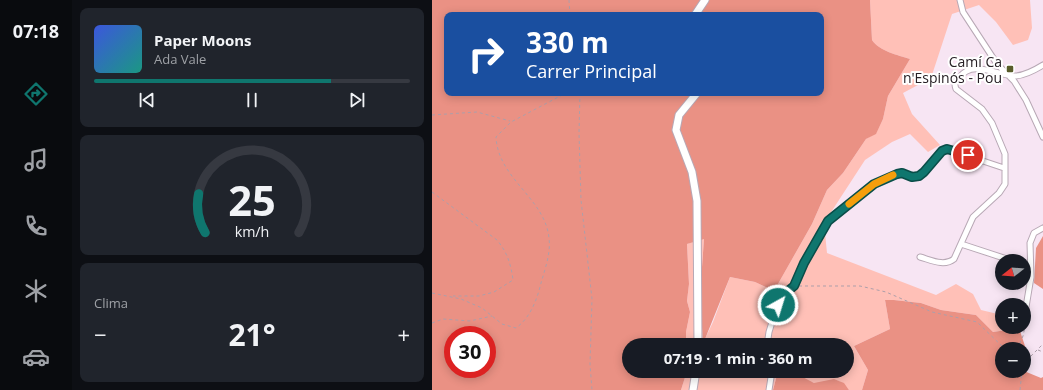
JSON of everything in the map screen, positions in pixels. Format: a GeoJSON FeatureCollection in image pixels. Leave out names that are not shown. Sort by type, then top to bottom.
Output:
{"type":"FeatureCollection","features":[{"type":"Feature","properties":{"kind":"main road"},"geometry":{"type":"LineString","coordinates":[[694,12],[701,0]]}},
{"type":"Feature","properties":{"kind":"main road"},"geometry":{"type":"LineString","coordinates":[[697,12],[704,0]]}},
{"type":"Feature","properties":{"kind":"main road"},"geometry":{"type":"LineString","coordinates":[[690,96],[676,113],[673,130],[674,137],[691,179],[694,201],[697,338]]}},
{"type":"Feature","properties":{"kind":"main road"},"geometry":{"type":"LineString","coordinates":[[695,96],[679,115],[676,130],[692,172],[697,201],[697,338]]}},
{"type":"Feature","properties":{"kind":"main road"},"geometry":{"type":"LineString","coordinates":[[695,390],[696,378]]}},
{"type":"Feature","properties":{"kind":"street"},"geometry":{"type":"LineString","coordinates":[[960,0],[963,12],[1004,73],[1014,81],[1026,100],[1043,137]]}},
{"type":"Feature","properties":{"kind":"street"},"geometry":{"type":"LineString","coordinates":[[920,256],[937,262],[949,262],[956,257],[967,228],[976,213],[1003,188],[1005,180],[1003,148],[988,115],[959,92],[955,84],[962,73],[971,69],[1004,73],[1014,76],[1026,73],[1043,65]]}},
{"type":"Feature","properties":{"kind":"street"},"geometry":{"type":"LineString","coordinates":[[769,338],[780,299],[794,286],[804,263],[828,221],[874,184],[902,173],[912,177],[919,176],[942,151],[947,149],[1004,168]]}},
{"type":"Feature","properties":{"kind":"street"},"geometry":{"type":"LineString","coordinates":[[1029,254],[1034,234],[1043,228]]}},
{"type":"Feature","properties":{"kind":"street"},"geometry":{"type":"LineString","coordinates":[[961,244],[995,255]]}},
{"type":"Feature","properties":{"kind":"street"},"geometry":{"type":"LineString","coordinates":[[769,390],[771,378]]}},
{"type":"Feature","properties":{"kind":"path"},"geometry":{"type":"LineString","coordinates":[[569,0],[570,12]]}},
{"type":"Feature","properties":{"kind":"path"},"geometry":{"type":"LineString","coordinates":[[432,292],[461,299],[482,308],[502,324],[516,328],[525,322],[540,286],[547,261],[549,238],[544,220],[531,200],[504,166],[497,148],[496,138],[511,122],[560,96]]}},
{"type":"Feature","properties":{"kind":"path"},"geometry":{"type":"LineString","coordinates":[[580,96],[579,133],[581,200],[592,299],[590,364],[592,390]]}},
{"type":"Feature","properties":{"kind":"path"},"geometry":{"type":"LineString","coordinates":[[432,115],[478,112],[511,122]]}},
{"type":"Feature","properties":{"kind":"path"},"geometry":{"type":"LineString","coordinates":[[432,192],[497,240],[504,249],[512,270],[513,280],[494,292],[479,296],[450,297]]}},
{"type":"Feature","properties":{"kind":"path"},"geometry":{"type":"LineString","coordinates":[[794,286],[860,286],[886,292],[932,312],[977,322],[997,342]]}},
{"type":"Feature","properties":{"kind":"path"},"geometry":{"type":"LineString","coordinates":[[432,323],[443,320],[470,321],[492,316]]}},
{"type":"Feature","properties":{"kind":"path"},"geometry":{"type":"LineString","coordinates":[[1031,357],[1043,344]]}},
{"type":"Feature","properties":{"kind":"path"},"geometry":{"type":"LineString","coordinates":[[1037,350],[1043,352]]}},
{"type":"Feature","properties":{"kind":"path"},"geometry":{"type":"LineString","coordinates":[[1020,390],[1021,378]]}},
{"type":"Feature","properties":{"kind":"shaded area"},"geometry":{"type":"Polygon","coordinates":[[[432,0],[870,0],[872,40],[884,50],[910,59],[888,96],[883,119],[876,134],[866,139],[843,173],[827,190],[812,224],[774,291],[755,282],[730,277],[705,338],[703,338],[700,295],[704,239],[687,244],[689,284],[687,301],[690,312],[686,338],[622,338],[622,378],[685,378],[681,390],[432,390],[432,0]]]}},
{"type":"Feature","properties":{"kind":"shaded area"},"geometry":{"type":"Polygon","coordinates":[[[870,0],[1030,0],[1032,28],[1028,40],[1013,45],[996,22],[979,5],[952,14],[931,78],[903,93],[912,114],[940,145],[928,152],[910,134],[892,142],[865,160],[824,223],[827,253],[936,295],[956,284],[973,294],[981,310],[995,313],[995,332],[993,332],[976,315],[941,310],[921,303],[885,300],[890,329],[854,346],[854,338],[705,338],[730,277],[755,282],[774,291],[812,224],[827,190],[843,173],[866,139],[876,133],[883,119],[888,96],[910,59],[884,50],[872,40],[870,0]]]}},
{"type":"Feature","properties":{"kind":"shaded area"},"geometry":{"type":"Polygon","coordinates":[[[1043,236],[1043,289],[1034,283],[1036,248],[1043,236]]]}},
{"type":"Feature","properties":{"kind":"shaded area"},"geometry":{"type":"Polygon","coordinates":[[[704,238],[700,295],[703,338],[686,338],[690,312],[687,301],[689,284],[687,244],[704,238]]]}},
{"type":"Feature","properties":{"kind":"shaded area"},"geometry":{"type":"Polygon","coordinates":[[[885,300],[921,303],[941,310],[976,315],[993,332],[995,332],[995,334],[1021,334],[1024,342],[995,342],[995,378],[1031,378],[1031,374],[1041,378],[1043,377],[1043,390],[862,390],[868,370],[854,346],[890,329],[885,300]]]}},
{"type":"Feature","properties":{"kind":"shaded area"},"geometry":{"type":"Polygon","coordinates":[[[854,346],[868,370],[862,390],[849,390],[836,380],[814,383],[802,378],[854,378],[854,346]]]}},
{"type":"Feature","properties":{"kind":"shaded area"},"geometry":{"type":"Polygon","coordinates":[[[685,378],[776,378],[773,390],[681,390],[685,378]]]}},
{"type":"Feature","properties":{"kind":"shaded area"},"geometry":{"type":"Polygon","coordinates":[[[776,378],[804,378],[814,383],[834,379],[844,383],[849,390],[773,390],[776,378]]]}},
{"type":"Feature","properties":{"kind":"slow traffic"},"geometry":{"type":"LineString","coordinates":[[849,204],[880,180],[893,175]]}},
{"type":"Feature","properties":{"kind":"place","name":"Camí Ca n'Espinós - Pou"},"geometry":{"type":"Point","coordinates":[1010,69]}},
{"type":"Feature","properties":{"kind":"route"},"geometry":{"type":"LineString","coordinates":[[778,305],[783,295],[794,286],[804,263],[823,229],[836,213],[880,180],[902,173],[912,177],[919,176],[942,151],[947,149],[968,155]]}}]}
